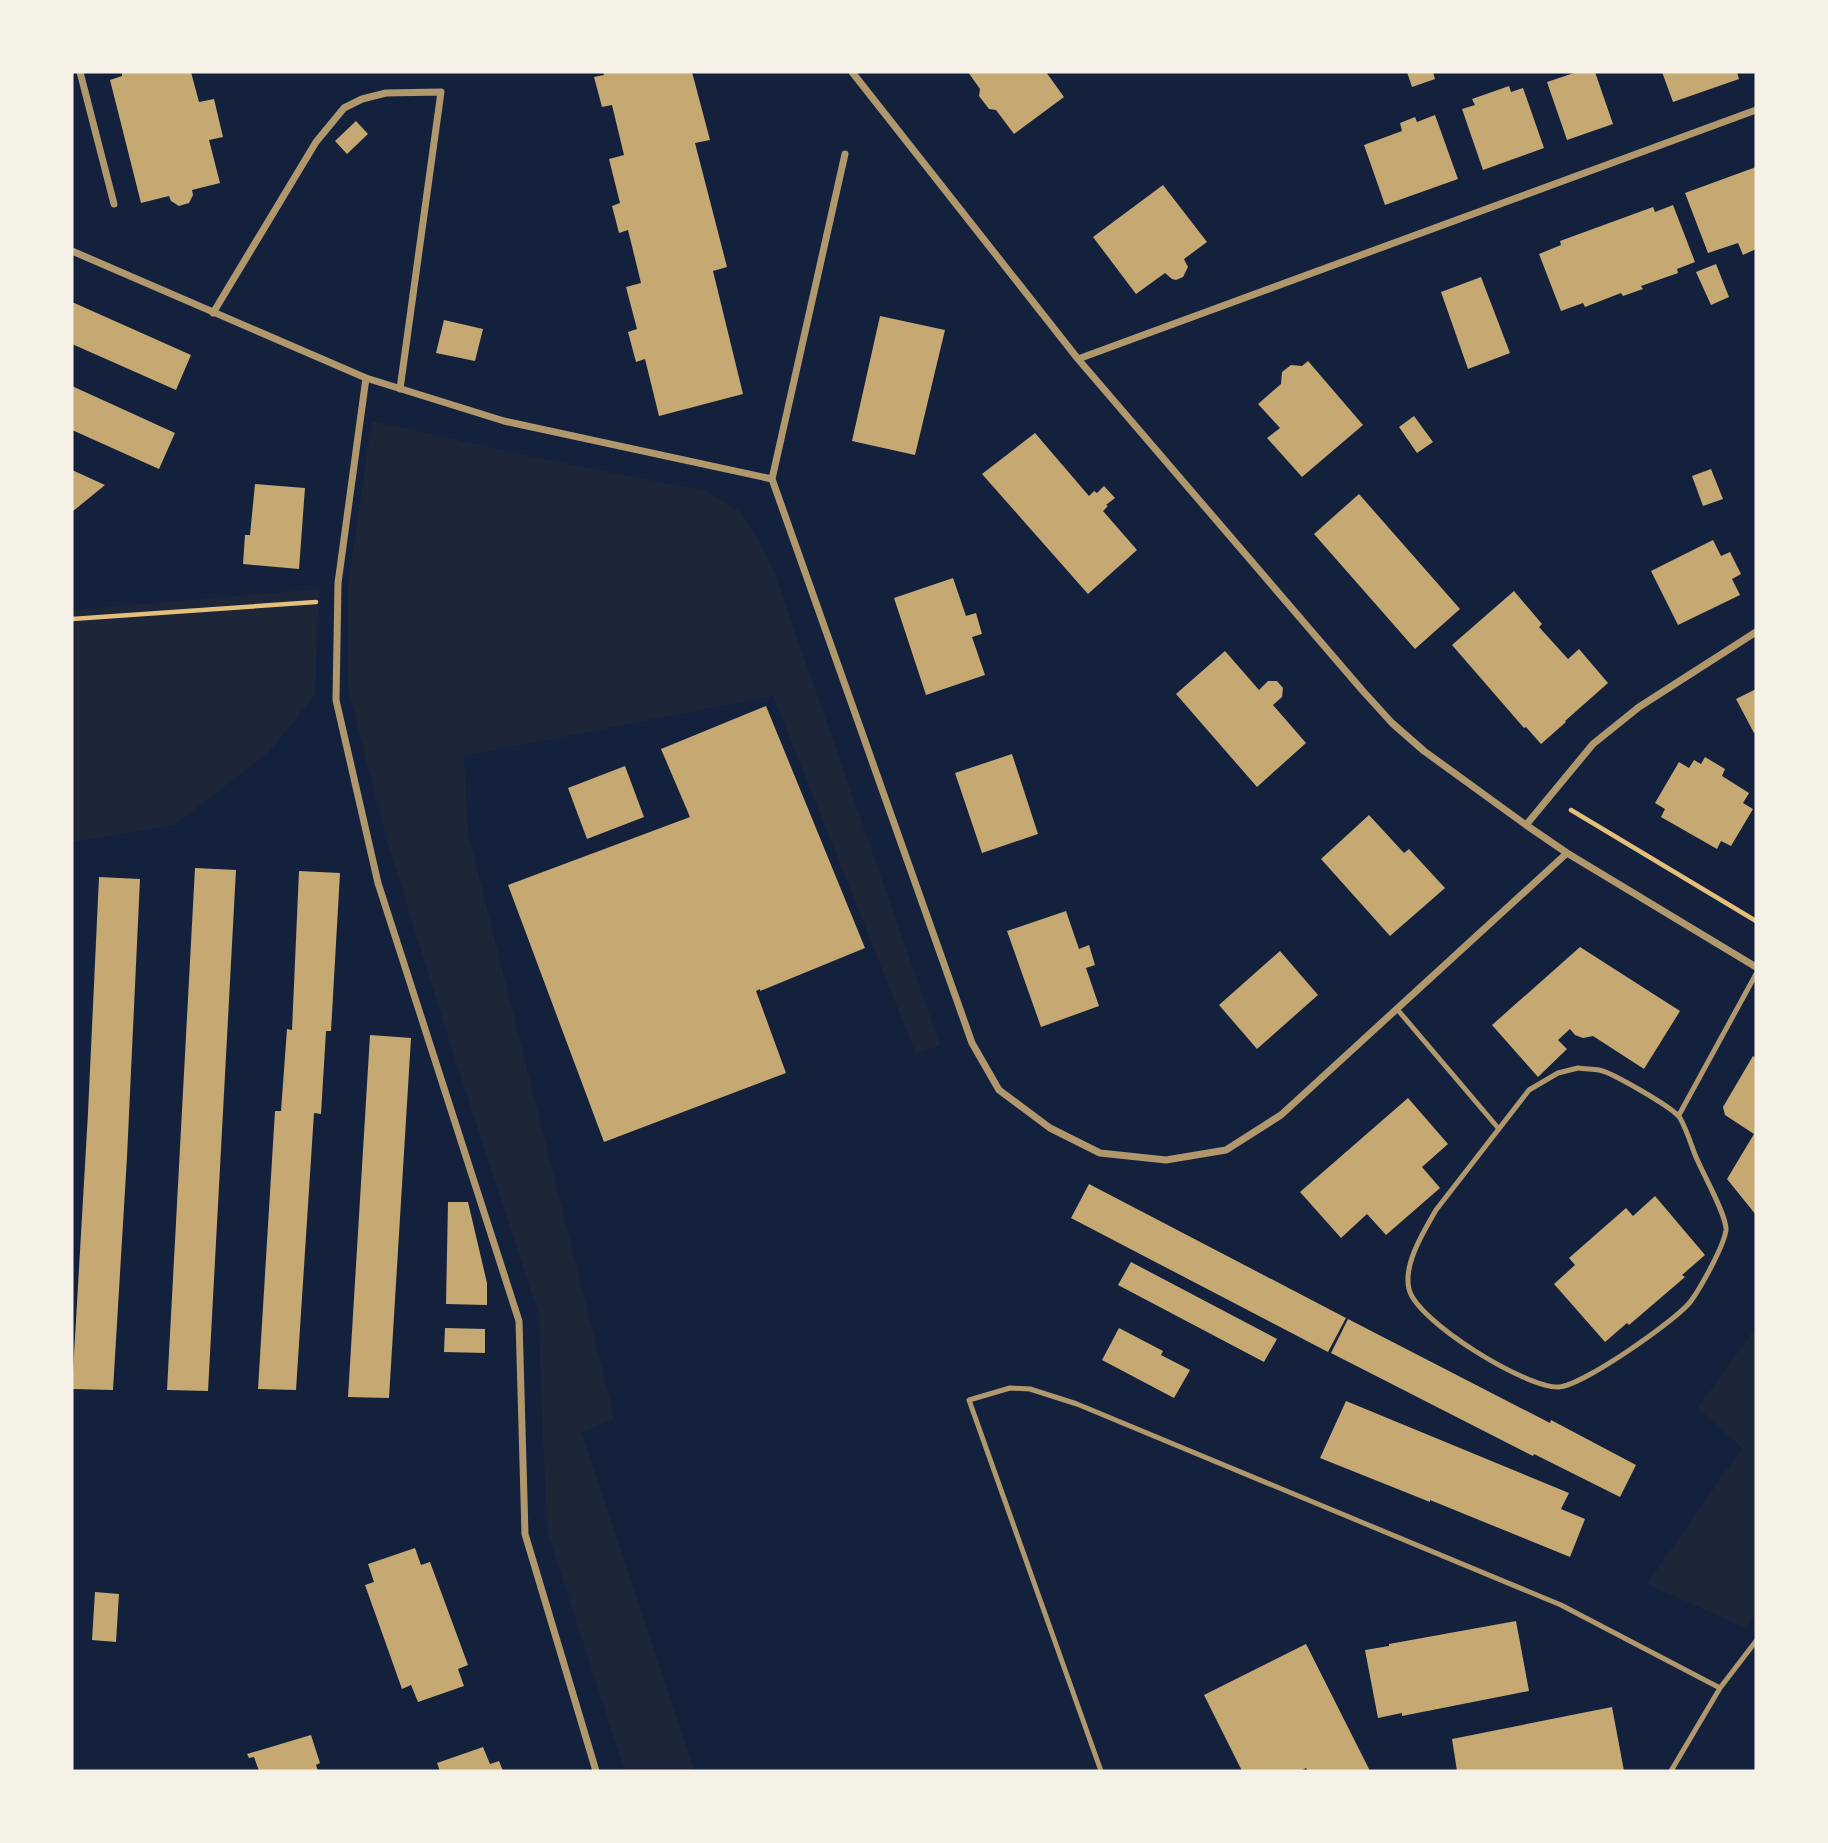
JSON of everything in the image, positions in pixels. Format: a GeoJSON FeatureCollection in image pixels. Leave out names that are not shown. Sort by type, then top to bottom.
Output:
{"type":"FeatureCollection","features":[{"type":"Feature","properties":{"kind":"street"},"geometry":{"type":"LineString","coordinates":[[80,72],[114,204]]}},
{"type":"Feature","properties":{"kind":"street"},"geometry":{"type":"LineString","coordinates":[[852,72],[1078,359],[1392,723],[1424,751],[1567,853],[1756,967]]}},
{"type":"Feature","properties":{"kind":"street"},"geometry":{"type":"LineString","coordinates":[[213,313],[316,142],[344,108],[362,99],[386,93],[441,92],[400,389]]}},
{"type":"Feature","properties":{"kind":"street"},"geometry":{"type":"LineString","coordinates":[[1078,359],[1756,110]]}},
{"type":"Feature","properties":{"kind":"street"},"geometry":{"type":"LineString","coordinates":[[845,154],[772,479],[972,1043],[999,1090],[1050,1128],[1100,1153],[1166,1160],[1226,1150],[1281,1115],[1567,853]]}},
{"type":"Feature","properties":{"kind":"street"},"geometry":{"type":"LineString","coordinates":[[72,251],[366,378],[504,421],[772,479]]}},
{"type":"Feature","properties":{"kind":"street"},"geometry":{"type":"LineString","coordinates":[[366,378],[338,583],[336,700],[379,883],[519,1321],[525,1534],[596,1771]]}},
{"type":"Feature","properties":{"kind":"street"},"geometry":{"type":"LineString","coordinates":[[1526,825],[1593,744],[1639,707],[1756,632]]}},
{"type":"Feature","properties":{"kind":"lane"},"geometry":{"type":"LineString","coordinates":[[1679,1115],[1756,974]]}},
{"type":"Feature","properties":{"kind":"lane"},"geometry":{"type":"LineString","coordinates":[[1397,1009],[1499,1129]]}},
{"type":"Feature","properties":{"kind":"lane"},"geometry":{"type":"LineString","coordinates":[[1577,1068],[1600,1070],[1617,1076],[1679,1115],[1704,1177],[1723,1214],[1726,1227],[1722,1245],[1690,1301],[1670,1321],[1587,1377],[1568,1386],[1556,1387],[1536,1384],[1485,1357],[1421,1309],[1412,1297],[1408,1286],[1414,1253],[1436,1210],[1529,1090],[1558,1073],[1577,1068]]}},
{"type":"Feature","properties":{"kind":"lane"},"geometry":{"type":"LineString","coordinates":[[1101,1771],[969,1400],[1010,1388],[1030,1389],[1077,1404],[1561,1605],[1720,1688]]}},
{"type":"Feature","properties":{"kind":"lane"},"geometry":{"type":"LineString","coordinates":[[1671,1771],[1720,1688],[1756,1641]]}},
{"type":"Feature","properties":{"kind":"path"},"geometry":{"type":"LineString","coordinates":[[72,620],[338,601]]}},
{"type":"Feature","properties":{"kind":"path"},"geometry":{"type":"LineString","coordinates":[[1549,796],[1756,922]]}},
{"type":"Feature","properties":{"kind":"shaded area"},"geometry":{"type":"Polygon","coordinates":[[[372,421],[538,458],[706,491],[742,513],[772,566],[940,1045],[916,1054],[773,696],[464,756],[468,833],[615,1419],[581,1432],[694,1771],[625,1771],[547,1531],[538,1313],[386,837],[348,689],[348,583],[372,421]]]}},
{"type":"Feature","properties":{"kind":"shaded area"},"geometry":{"type":"Polygon","coordinates":[[[319,589],[315,695],[269,752],[174,825],[72,842],[72,610],[319,589]]]}},
{"type":"Feature","properties":{"kind":"shaded area"},"geometry":{"type":"Polygon","coordinates":[[[1756,1327],[1756,1614],[1746,1628],[1647,1584],[1742,1448],[1698,1408],[1756,1327]]]}},
{"type":"Feature","properties":{"kind":"building"},"geometry":{"type":"Polygon","coordinates":[[[122,72],[191,72],[199,102],[214,99],[223,137],[209,140],[220,183],[192,190],[189,203],[179,206],[171,201],[169,196],[141,203],[110,80],[122,76],[122,72]]]}},
{"type":"Feature","properties":{"kind":"building"},"geometry":{"type":"Polygon","coordinates":[[[603,72],[692,72],[710,140],[695,143],[727,267],[713,271],[743,394],[659,416],[645,359],[636,362],[628,332],[637,329],[626,287],[641,283],[628,230],[619,233],[612,206],[620,203],[609,159],[624,155],[612,105],[602,107],[594,77],[604,75],[603,72]]]}},
{"type":"Feature","properties":{"kind":"building"},"geometry":{"type":"Polygon","coordinates":[[[968,72],[1046,72],[1064,97],[1014,134],[996,110],[989,109],[979,96],[980,89],[968,72]]]}},
{"type":"Feature","properties":{"kind":"building"},"geometry":{"type":"Polygon","coordinates":[[[1407,72],[1433,72],[1435,79],[1412,87],[1407,72]]]}},
{"type":"Feature","properties":{"kind":"building"},"geometry":{"type":"Polygon","coordinates":[[[1577,72],[1595,72],[1613,124],[1567,140],[1547,82],[1577,72]]]}},
{"type":"Feature","properties":{"kind":"building"},"geometry":{"type":"Polygon","coordinates":[[[1662,72],[1737,72],[1739,79],[1673,102],[1662,72]]]}},
{"type":"Feature","properties":{"kind":"building"},"geometry":{"type":"Polygon","coordinates":[[[1509,86],[1511,92],[1523,88],[1544,148],[1483,170],[1462,109],[1475,105],[1472,99],[1509,86]]]}},
{"type":"Feature","properties":{"kind":"building"},"geometry":{"type":"Polygon","coordinates":[[[1435,115],[1458,179],[1385,205],[1364,145],[1402,131],[1400,123],[1415,117],[1417,122],[1435,115]]]}},
{"type":"Feature","properties":{"kind":"building"},"geometry":{"type":"Polygon","coordinates":[[[356,121],[368,134],[347,154],[335,141],[356,121]]]}},
{"type":"Feature","properties":{"kind":"building"},"geometry":{"type":"Polygon","coordinates":[[[1756,167],[1756,249],[1743,255],[1738,243],[1708,253],[1685,193],[1756,167]]]}},
{"type":"Feature","properties":{"kind":"building"},"geometry":{"type":"Polygon","coordinates":[[[1163,185],[1207,242],[1184,259],[1188,267],[1183,277],[1176,280],[1165,273],[1136,294],[1093,237],[1163,185]]]}},
{"type":"Feature","properties":{"kind":"building"},"geometry":{"type":"Polygon","coordinates":[[[1673,205],[1695,262],[1677,269],[1678,273],[1641,286],[1643,289],[1623,296],[1621,293],[1585,307],[1583,303],[1561,311],[1539,254],[1561,245],[1560,241],[1653,207],[1655,212],[1673,205]]]}},
{"type":"Feature","properties":{"kind":"building"},"geometry":{"type":"Polygon","coordinates":[[[1716,264],[1729,297],[1711,305],[1696,272],[1716,264]]]}},
{"type":"Feature","properties":{"kind":"building"},"geometry":{"type":"Polygon","coordinates":[[[1481,277],[1510,353],[1468,369],[1441,292],[1481,277]]]}},
{"type":"Feature","properties":{"kind":"building"},"geometry":{"type":"Polygon","coordinates":[[[72,302],[191,355],[176,390],[72,344],[72,302]]]}},
{"type":"Feature","properties":{"kind":"building"},"geometry":{"type":"Polygon","coordinates":[[[880,316],[945,330],[915,455],[852,441],[880,316]]]}},
{"type":"Feature","properties":{"kind":"building"},"geometry":{"type":"Polygon","coordinates":[[[444,320],[483,329],[475,361],[436,353],[444,320]]]}},
{"type":"Feature","properties":{"kind":"building"},"geometry":{"type":"Polygon","coordinates":[[[1308,361],[1363,425],[1302,477],[1267,438],[1280,428],[1258,404],[1281,384],[1282,372],[1291,365],[1302,366],[1308,361]]]}},
{"type":"Feature","properties":{"kind":"building"},"geometry":{"type":"Polygon","coordinates":[[[72,386],[175,433],[159,469],[72,430],[72,386]]]}},
{"type":"Feature","properties":{"kind":"building"},"geometry":{"type":"Polygon","coordinates":[[[1414,416],[1433,442],[1417,453],[1399,427],[1414,416]]]}},
{"type":"Feature","properties":{"kind":"building"},"geometry":{"type":"Polygon","coordinates":[[[1035,433],[1089,496],[1104,486],[1115,498],[1103,511],[1137,550],[1088,594],[982,474],[1035,433]]]}},
{"type":"Feature","properties":{"kind":"building"},"geometry":{"type":"Polygon","coordinates":[[[1711,469],[1723,499],[1703,506],[1692,476],[1711,469]]]}},
{"type":"Feature","properties":{"kind":"building"},"geometry":{"type":"Polygon","coordinates":[[[72,470],[105,485],[72,512],[72,470]]]}},
{"type":"Feature","properties":{"kind":"building"},"geometry":{"type":"Polygon","coordinates":[[[255,484],[305,488],[299,569],[243,564],[245,535],[250,535],[255,484]]]}},
{"type":"Feature","properties":{"kind":"building"},"geometry":{"type":"Polygon","coordinates":[[[1359,494],[1460,609],[1415,649],[1314,534],[1359,494]]]}},
{"type":"Feature","properties":{"kind":"building"},"geometry":{"type":"Polygon","coordinates":[[[1713,540],[1721,556],[1730,552],[1741,574],[1732,579],[1740,595],[1678,625],[1651,571],[1713,540]]]}},
{"type":"Feature","properties":{"kind":"building"},"geometry":{"type":"Polygon","coordinates":[[[953,578],[966,616],[976,613],[982,634],[972,637],[985,675],[926,695],[894,598],[953,578]]]}},
{"type":"Feature","properties":{"kind":"building"},"geometry":{"type":"Polygon","coordinates":[[[1514,591],[1542,624],[1539,627],[1568,659],[1579,649],[1608,683],[1541,744],[1452,645],[1514,591]]]}},
{"type":"Feature","properties":{"kind":"building"},"geometry":{"type":"Polygon","coordinates":[[[1225,651],[1259,690],[1268,681],[1277,681],[1283,688],[1282,697],[1273,705],[1306,743],[1257,787],[1176,694],[1225,651]]]}},
{"type":"Feature","properties":{"kind":"building"},"geometry":{"type":"Polygon","coordinates":[[[1756,689],[1756,732],[1754,733],[1736,699],[1756,689]]]}},
{"type":"Feature","properties":{"kind":"building"},"geometry":{"type":"Polygon","coordinates":[[[766,706],[865,948],[756,991],[786,1073],[604,1142],[508,885],[690,817],[661,749],[766,706]]]}},
{"type":"Feature","properties":{"kind":"building"},"geometry":{"type":"Polygon","coordinates":[[[1012,754],[1038,834],[982,853],[955,773],[1012,754]]]}},
{"type":"Feature","properties":{"kind":"building"},"geometry":{"type":"Polygon","coordinates":[[[1705,757],[1725,769],[1722,776],[1749,793],[1743,803],[1753,809],[1731,846],[1721,841],[1717,849],[1661,817],[1665,809],[1655,803],[1679,762],[1689,768],[1694,760],[1701,764],[1705,757]]]}},
{"type":"Feature","properties":{"kind":"building"},"geometry":{"type":"Polygon","coordinates":[[[625,766],[644,817],[587,839],[568,788],[625,766]]]}},
{"type":"Feature","properties":{"kind":"building"},"geometry":{"type":"Polygon","coordinates":[[[1369,815],[1404,853],[1409,849],[1445,888],[1390,936],[1321,859],[1369,815]]]}},
{"type":"Feature","properties":{"kind":"building"},"geometry":{"type":"Polygon","coordinates":[[[195,868],[236,870],[208,1391],[167,1390],[195,868]]]}},
{"type":"Feature","properties":{"kind":"building"},"geometry":{"type":"Polygon","coordinates":[[[299,871],[340,873],[331,1031],[326,1031],[321,1114],[314,1113],[296,1390],[258,1389],[275,1111],[281,1111],[287,1029],[292,1030],[299,871]]]}},
{"type":"Feature","properties":{"kind":"building"},"geometry":{"type":"Polygon","coordinates":[[[99,877],[140,879],[113,1390],[72,1389],[99,877]]]}},
{"type":"Feature","properties":{"kind":"building"},"geometry":{"type":"Polygon","coordinates":[[[1066,911],[1079,949],[1089,945],[1095,965],[1086,968],[1099,1006],[1041,1027],[1007,931],[1066,911]]]}},
{"type":"Feature","properties":{"kind":"building"},"geometry":{"type":"Polygon","coordinates":[[[1580,947],[1680,1011],[1644,1069],[1593,1036],[1583,1038],[1570,1029],[1558,1040],[1567,1049],[1538,1077],[1492,1025],[1580,947]]]}},
{"type":"Feature","properties":{"kind":"building"},"geometry":{"type":"Polygon","coordinates":[[[1280,951],[1318,995],[1257,1049],[1219,1005],[1280,951]]]}},
{"type":"Feature","properties":{"kind":"building"},"geometry":{"type":"Polygon","coordinates":[[[370,1035],[411,1038],[389,1398],[348,1397],[370,1035]]]}},
{"type":"Feature","properties":{"kind":"building"},"geometry":{"type":"Polygon","coordinates":[[[1753,1056],[1756,1058],[1756,1215],[1727,1179],[1754,1134],[1725,1115],[1723,1107],[1753,1056]]]}},
{"type":"Feature","properties":{"kind":"building"},"geometry":{"type":"Polygon","coordinates":[[[1408,1098],[1448,1144],[1422,1167],[1440,1188],[1386,1235],[1367,1214],[1341,1238],[1300,1192],[1408,1098]]]}},
{"type":"Feature","properties":{"kind":"building"},"geometry":{"type":"Polygon","coordinates":[[[1089,1184],[1346,1318],[1328,1352],[1071,1218],[1089,1184]]]}},
{"type":"Feature","properties":{"kind":"building"},"geometry":{"type":"Polygon","coordinates":[[[1655,1196],[1705,1255],[1682,1275],[1685,1277],[1605,1342],[1554,1284],[1575,1265],[1569,1258],[1626,1208],[1633,1216],[1655,1196]]]}},
{"type":"Feature","properties":{"kind":"building"},"geometry":{"type":"Polygon","coordinates":[[[448,1202],[468,1202],[487,1283],[487,1305],[446,1304],[448,1202]]]}},
{"type":"Feature","properties":{"kind":"building"},"geometry":{"type":"Polygon","coordinates":[[[1131,1262],[1277,1339],[1264,1362],[1118,1285],[1131,1262]]]}},
{"type":"Feature","properties":{"kind":"building"},"geometry":{"type":"Polygon","coordinates":[[[1348,1319],[1636,1465],[1620,1497],[1534,1454],[1533,1456],[1331,1353],[1348,1319]]]}},
{"type":"Feature","properties":{"kind":"building"},"geometry":{"type":"Polygon","coordinates":[[[445,1328],[485,1329],[485,1353],[444,1352],[445,1328]]]}},
{"type":"Feature","properties":{"kind":"building"},"geometry":{"type":"Polygon","coordinates":[[[1119,1328],[1163,1351],[1161,1355],[1190,1370],[1174,1398],[1102,1360],[1119,1328]]]}},
{"type":"Feature","properties":{"kind":"building"},"geometry":{"type":"Polygon","coordinates":[[[1346,1401],[1569,1493],[1561,1509],[1585,1519],[1570,1557],[1320,1458],[1346,1401]]]}},
{"type":"Feature","properties":{"kind":"building"},"geometry":{"type":"Polygon","coordinates":[[[415,1548],[421,1565],[430,1562],[468,1665],[458,1669],[464,1686],[418,1702],[411,1685],[402,1689],[365,1585],[374,1582],[368,1564],[415,1548]]]}},
{"type":"Feature","properties":{"kind":"building"},"geometry":{"type":"Polygon","coordinates":[[[95,1592],[119,1594],[116,1642],[92,1640],[95,1592]]]}},
{"type":"Feature","properties":{"kind":"building"},"geometry":{"type":"Polygon","coordinates":[[[1516,1621],[1529,1691],[1402,1716],[1402,1713],[1378,1718],[1365,1650],[1516,1621]]]}},
{"type":"Feature","properties":{"kind":"building"},"geometry":{"type":"Polygon","coordinates":[[[1306,1644],[1370,1771],[1308,1771],[1306,1768],[1300,1771],[1242,1771],[1204,1695],[1306,1644]]]}},
{"type":"Feature","properties":{"kind":"building"},"geometry":{"type":"Polygon","coordinates":[[[1612,1707],[1624,1771],[1457,1771],[1452,1739],[1612,1707]]]}},
{"type":"Feature","properties":{"kind":"building"},"geometry":{"type":"Polygon","coordinates":[[[311,1735],[320,1763],[316,1765],[318,1771],[259,1771],[254,1757],[249,1758],[247,1754],[311,1735]]]}},
{"type":"Feature","properties":{"kind":"building"},"geometry":{"type":"Polygon","coordinates":[[[483,1747],[490,1764],[499,1761],[503,1771],[440,1771],[437,1763],[483,1747]]]}}]}
